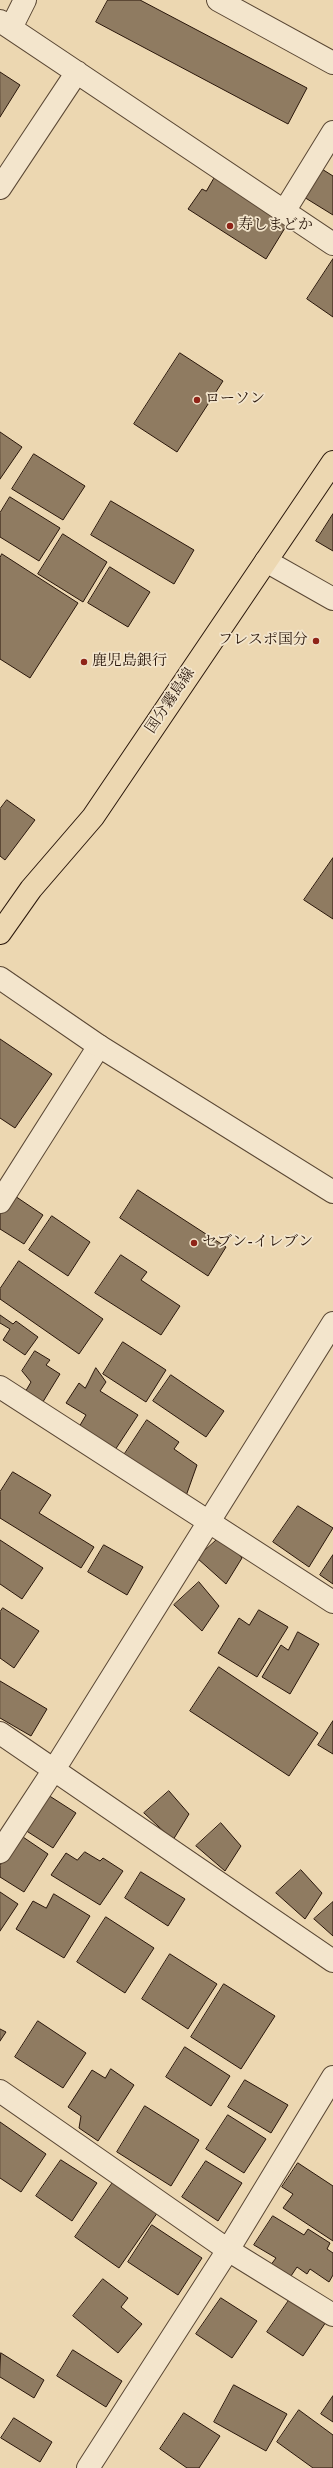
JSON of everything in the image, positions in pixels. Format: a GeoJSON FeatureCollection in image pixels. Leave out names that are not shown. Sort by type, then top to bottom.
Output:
{"type":"FeatureCollection","features":[{"type":"Feature","properties":{"kind":"main road","name":"国分霧島線"},"geometry":{"type":"LineString","coordinates":[[0,934],[31,889],[94,817],[333,462]]}},
{"type":"Feature","properties":{"kind":"street"},"geometry":{"type":"LineString","coordinates":[[25,0],[6,25],[285,210],[333,244]]}},
{"type":"Feature","properties":{"kind":"street"},"geometry":{"type":"LineString","coordinates":[[218,0],[333,63]]}},
{"type":"Feature","properties":{"kind":"street"},"geometry":{"type":"LineString","coordinates":[[0,188],[78,72]]}},
{"type":"Feature","properties":{"kind":"street"},"geometry":{"type":"LineString","coordinates":[[285,210],[333,132]]}},
{"type":"Feature","properties":{"kind":"street"},"geometry":{"type":"LineString","coordinates":[[266,561],[333,599]]}},
{"type":"Feature","properties":{"kind":"street"},"geometry":{"type":"LineString","coordinates":[[0,978],[99,1046],[333,1192]]}},
{"type":"Feature","properties":{"kind":"street"},"geometry":{"type":"LineString","coordinates":[[0,1202],[99,1046]]}},
{"type":"Feature","properties":{"kind":"street"},"geometry":{"type":"LineString","coordinates":[[0,1852],[55,1768],[333,1324]]}},
{"type":"Feature","properties":{"kind":"street"},"geometry":{"type":"LineString","coordinates":[[0,1387],[333,1602]]}},
{"type":"Feature","properties":{"kind":"street"},"geometry":{"type":"LineString","coordinates":[[0,1733],[55,1768],[333,1961]]}},
{"type":"Feature","properties":{"kind":"street"},"geometry":{"type":"LineString","coordinates":[[88,2468],[228,2250],[333,2077]]}},
{"type":"Feature","properties":{"kind":"street"},"geometry":{"type":"LineString","coordinates":[[0,2091],[228,2250],[333,2316]]}},
{"type":"Feature","properties":{"kind":"building"},"geometry":{"type":"Polygon","coordinates":[[[108,0],[140,0],[307,88],[288,124],[96,22],[108,0]]]}},
{"type":"Feature","properties":{"kind":"building"},"geometry":{"type":"Polygon","coordinates":[[[0,72],[20,85],[0,117],[0,72]]]}},
{"type":"Feature","properties":{"kind":"building"},"geometry":{"type":"Polygon","coordinates":[[[317,166],[333,176],[333,215],[299,194],[317,166]]]}},
{"type":"Feature","properties":{"kind":"building"},"geometry":{"type":"Polygon","coordinates":[[[215,177],[288,223],[266,259],[188,209],[202,189],[206,191],[215,177]]]}},
{"type":"Feature","properties":{"kind":"building"},"geometry":{"type":"Polygon","coordinates":[[[333,259],[333,317],[307,299],[333,259]]]}},
{"type":"Feature","properties":{"kind":"building"},"geometry":{"type":"Polygon","coordinates":[[[180,353],[223,381],[177,452],[134,424],[180,353]]]}},
{"type":"Feature","properties":{"kind":"building"},"geometry":{"type":"Polygon","coordinates":[[[0,432],[22,447],[0,479],[0,432]]]}},
{"type":"Feature","properties":{"kind":"building"},"geometry":{"type":"Polygon","coordinates":[[[34,454],[85,486],[63,520],[12,489],[34,454]]]}},
{"type":"Feature","properties":{"kind":"building"},"geometry":{"type":"Polygon","coordinates":[[[10,497],[60,528],[39,561],[0,537],[0,513],[10,497]]]}},
{"type":"Feature","properties":{"kind":"building"},"geometry":{"type":"Polygon","coordinates":[[[111,501],[194,550],[174,584],[91,535],[111,501]]]}},
{"type":"Feature","properties":{"kind":"building"},"geometry":{"type":"Polygon","coordinates":[[[333,514],[333,551],[316,541],[333,514]]]}},
{"type":"Feature","properties":{"kind":"building"},"geometry":{"type":"Polygon","coordinates":[[[63,534],[107,562],[83,602],[38,574],[63,534]]]}},
{"type":"Feature","properties":{"kind":"building"},"geometry":{"type":"Polygon","coordinates":[[[2,554],[78,603],[30,678],[0,659],[0,558],[2,554]]]}},
{"type":"Feature","properties":{"kind":"building"},"geometry":{"type":"Polygon","coordinates":[[[110,567],[150,592],[128,627],[88,603],[110,567]]]}},
{"type":"Feature","properties":{"kind":"building"},"geometry":{"type":"Polygon","coordinates":[[[7,800],[35,820],[5,860],[0,856],[0,809],[7,800]]]}},
{"type":"Feature","properties":{"kind":"building"},"geometry":{"type":"Polygon","coordinates":[[[333,858],[333,919],[304,900],[333,858]]]}},
{"type":"Feature","properties":{"kind":"building"},"geometry":{"type":"Polygon","coordinates":[[[0,1039],[52,1074],[15,1128],[0,1118],[0,1039]]]}},
{"type":"Feature","properties":{"kind":"building"},"geometry":{"type":"Polygon","coordinates":[[[138,1190],[226,1247],[208,1276],[120,1218],[138,1190]]]}},
{"type":"Feature","properties":{"kind":"building"},"geometry":{"type":"Polygon","coordinates":[[[9,1192],[43,1215],[24,1244],[0,1229],[0,1205],[9,1192]]]}},
{"type":"Feature","properties":{"kind":"building"},"geometry":{"type":"Polygon","coordinates":[[[52,1216],[90,1242],[68,1276],[29,1250],[52,1216]]]}},
{"type":"Feature","properties":{"kind":"building"},"geometry":{"type":"Polygon","coordinates":[[[121,1255],[147,1272],[141,1280],[180,1306],[161,1335],[95,1293],[121,1255]]]}},
{"type":"Feature","properties":{"kind":"building"},"geometry":{"type":"Polygon","coordinates":[[[19,1261],[103,1319],[79,1354],[0,1299],[0,1289],[19,1261]]]}},
{"type":"Feature","properties":{"kind":"building"},"geometry":{"type":"Polygon","coordinates":[[[0,1315],[13,1324],[16,1321],[38,1337],[25,1355],[3,1340],[10,1329],[0,1323],[0,1315]]]}},
{"type":"Feature","properties":{"kind":"building"},"geometry":{"type":"Polygon","coordinates":[[[123,1342],[166,1370],[146,1402],[103,1374],[123,1342]]]}},
{"type":"Feature","properties":{"kind":"building"},"geometry":{"type":"Polygon","coordinates":[[[35,1351],[50,1360],[46,1365],[60,1374],[41,1405],[24,1394],[31,1382],[22,1371],[35,1351]]]}},
{"type":"Feature","properties":{"kind":"building"},"geometry":{"type":"Polygon","coordinates":[[[96,1368],[106,1382],[100,1391],[138,1415],[115,1450],[79,1427],[86,1415],[66,1403],[79,1383],[85,1388],[96,1368]]]}},
{"type":"Feature","properties":{"kind":"building"},"geometry":{"type":"Polygon","coordinates":[[[171,1375],[224,1411],[206,1437],[153,1401],[171,1375]]]}},
{"type":"Feature","properties":{"kind":"building"},"geometry":{"type":"Polygon","coordinates":[[[147,1420],[179,1442],[174,1449],[197,1465],[186,1496],[124,1455],[147,1420]]]}},
{"type":"Feature","properties":{"kind":"building"},"geometry":{"type":"Polygon","coordinates":[[[13,1472],[51,1495],[39,1513],[94,1547],[81,1568],[0,1518],[0,1492],[13,1472]]]}},
{"type":"Feature","properties":{"kind":"building"},"geometry":{"type":"Polygon","coordinates":[[[298,1506],[333,1528],[309,1567],[273,1542],[298,1506]]]}},
{"type":"Feature","properties":{"kind":"building"},"geometry":{"type":"Polygon","coordinates":[[[222,1535],[242,1558],[226,1584],[197,1558],[222,1535]]]}},
{"type":"Feature","properties":{"kind":"building"},"geometry":{"type":"Polygon","coordinates":[[[0,1540],[43,1568],[22,1599],[0,1584],[0,1540]]]}},
{"type":"Feature","properties":{"kind":"building"},"geometry":{"type":"Polygon","coordinates":[[[104,1545],[143,1567],[127,1595],[88,1572],[104,1545]]]}},
{"type":"Feature","properties":{"kind":"building"},"geometry":{"type":"Polygon","coordinates":[[[333,1555],[333,1584],[320,1575],[333,1555]]]}},
{"type":"Feature","properties":{"kind":"building"},"geometry":{"type":"Polygon","coordinates":[[[199,1582],[219,1606],[202,1631],[174,1605],[199,1582]]]}},
{"type":"Feature","properties":{"kind":"building"},"geometry":{"type":"Polygon","coordinates":[[[3,1608],[39,1631],[14,1668],[0,1658],[0,1612],[3,1608]]]}},
{"type":"Feature","properties":{"kind":"building"},"geometry":{"type":"Polygon","coordinates":[[[259,1610],[288,1627],[257,1677],[218,1653],[239,1618],[249,1625],[259,1610]]]}},
{"type":"Feature","properties":{"kind":"building"},"geometry":{"type":"Polygon","coordinates":[[[298,1632],[319,1644],[290,1694],[262,1677],[281,1645],[288,1650],[298,1632]]]}},
{"type":"Feature","properties":{"kind":"building"},"geometry":{"type":"Polygon","coordinates":[[[219,1667],[318,1733],[289,1776],[190,1711],[219,1667]]]}},
{"type":"Feature","properties":{"kind":"building"},"geometry":{"type":"Polygon","coordinates":[[[0,1681],[47,1709],[31,1736],[0,1718],[0,1681]]]}},
{"type":"Feature","properties":{"kind":"building"},"geometry":{"type":"Polygon","coordinates":[[[333,1721],[333,1754],[318,1745],[333,1721]]]}},
{"type":"Feature","properties":{"kind":"building"},"geometry":{"type":"Polygon","coordinates":[[[169,1791],[189,1814],[173,1840],[144,1813],[169,1791]]]}},
{"type":"Feature","properties":{"kind":"building"},"geometry":{"type":"Polygon","coordinates":[[[48,1795],[76,1813],[53,1848],[25,1830],[48,1795]]]}},
{"type":"Feature","properties":{"kind":"building"},"geometry":{"type":"Polygon","coordinates":[[[221,1823],[241,1846],[225,1871],[196,1846],[221,1823]]]}},
{"type":"Feature","properties":{"kind":"building"},"geometry":{"type":"Polygon","coordinates":[[[20,1835],[48,1854],[24,1892],[0,1877],[0,1866],[20,1835]]]}},
{"type":"Feature","properties":{"kind":"building"},"geometry":{"type":"Polygon","coordinates":[[[85,1852],[100,1861],[103,1858],[123,1871],[100,1905],[51,1875],[66,1853],[77,1860],[85,1852]]]}},
{"type":"Feature","properties":{"kind":"building"},"geometry":{"type":"Polygon","coordinates":[[[301,1870],[322,1893],[305,1919],[276,1893],[301,1870]]]}},
{"type":"Feature","properties":{"kind":"building"},"geometry":{"type":"Polygon","coordinates":[[[141,1872],[185,1899],[168,1926],[125,1898],[141,1872]]]}},
{"type":"Feature","properties":{"kind":"building"},"geometry":{"type":"Polygon","coordinates":[[[0,1892],[18,1904],[0,1931],[0,1892]]]}},
{"type":"Feature","properties":{"kind":"building"},"geometry":{"type":"Polygon","coordinates":[[[54,1894],[90,1916],[64,1958],[16,1929],[33,1901],[46,1908],[54,1894]]]}},
{"type":"Feature","properties":{"kind":"building"},"geometry":{"type":"Polygon","coordinates":[[[333,1902],[333,1936],[314,1919],[333,1902]]]}},
{"type":"Feature","properties":{"kind":"building"},"geometry":{"type":"Polygon","coordinates":[[[106,1917],[154,1948],[125,1993],[77,1962],[106,1917]]]}},
{"type":"Feature","properties":{"kind":"building"},"geometry":{"type":"Polygon","coordinates":[[[170,1954],[217,1984],[188,2029],[142,1999],[170,1954]]]}},
{"type":"Feature","properties":{"kind":"building"},"geometry":{"type":"Polygon","coordinates":[[[224,1984],[275,2016],[241,2069],[191,2037],[224,1984]]]}},
{"type":"Feature","properties":{"kind":"building"},"geometry":{"type":"Polygon","coordinates":[[[38,2021],[86,2053],[63,2088],[15,2057],[38,2021]]]}},
{"type":"Feature","properties":{"kind":"building"},"geometry":{"type":"Polygon","coordinates":[[[0,2029],[6,2032],[0,2041],[0,2029]]]}},
{"type":"Feature","properties":{"kind":"building"},"geometry":{"type":"Polygon","coordinates":[[[185,2047],[230,2076],[211,2106],[166,2077],[185,2047]]]}},
{"type":"Feature","properties":{"kind":"building"},"geometry":{"type":"Polygon","coordinates":[[[111,2069],[134,2085],[98,2141],[79,2128],[81,2116],[68,2107],[92,2070],[105,2078],[111,2069]]]}},
{"type":"Feature","properties":{"kind":"building"},"geometry":{"type":"Polygon","coordinates":[[[245,2080],[288,2105],[271,2133],[228,2107],[245,2080]]]}},
{"type":"Feature","properties":{"kind":"building"},"geometry":{"type":"Polygon","coordinates":[[[145,2106],[199,2140],[171,2186],[117,2152],[145,2106]]]}},
{"type":"Feature","properties":{"kind":"building"},"geometry":{"type":"Polygon","coordinates":[[[228,2115],[266,2139],[244,2173],[206,2149],[228,2115]]]}},
{"type":"Feature","properties":{"kind":"building"},"geometry":{"type":"Polygon","coordinates":[[[0,2122],[46,2154],[21,2192],[0,2178],[0,2122]]]}},
{"type":"Feature","properties":{"kind":"building"},"geometry":{"type":"Polygon","coordinates":[[[61,2160],[97,2183],[72,2221],[36,2196],[61,2160]]]}},
{"type":"Feature","properties":{"kind":"building"},"geometry":{"type":"Polygon","coordinates":[[[206,2161],[242,2183],[218,2221],[182,2197],[206,2161]]]}},
{"type":"Feature","properties":{"kind":"building"},"geometry":{"type":"Polygon","coordinates":[[[298,2163],[333,2186],[333,2241],[283,2208],[293,2194],[282,2187],[298,2163]]]}},
{"type":"Feature","properties":{"kind":"building"},"geometry":{"type":"Polygon","coordinates":[[[116,2178],[160,2209],[119,2268],[75,2237],[116,2178]]]}},
{"type":"Feature","properties":{"kind":"building"},"geometry":{"type":"Polygon","coordinates":[[[273,2216],[304,2235],[308,2229],[330,2243],[327,2249],[333,2253],[333,2275],[329,2282],[310,2269],[307,2274],[297,2267],[289,2279],[270,2266],[276,2258],[254,2245],[273,2216]]]}},
{"type":"Feature","properties":{"kind":"building"},"geometry":{"type":"Polygon","coordinates":[[[152,2225],[202,2258],[178,2295],[128,2262],[152,2225]]]}},
{"type":"Feature","properties":{"kind":"building"},"geometry":{"type":"Polygon","coordinates":[[[103,2279],[128,2298],[121,2307],[142,2324],[118,2353],[73,2316],[103,2279]]]}},
{"type":"Feature","properties":{"kind":"building"},"geometry":{"type":"Polygon","coordinates":[[[292,2296],[328,2319],[303,2356],[267,2332],[292,2296]]]}},
{"type":"Feature","properties":{"kind":"building"},"geometry":{"type":"Polygon","coordinates":[[[221,2298],[257,2321],[232,2358],[196,2334],[221,2298]]]}},
{"type":"Feature","properties":{"kind":"building"},"geometry":{"type":"Polygon","coordinates":[[[73,2350],[122,2381],[106,2407],[57,2376],[73,2350]]]}},
{"type":"Feature","properties":{"kind":"building"},"geometry":{"type":"Polygon","coordinates":[[[1,2353],[44,2380],[34,2398],[0,2377],[1,2353]]]}},
{"type":"Feature","properties":{"kind":"building"},"geometry":{"type":"Polygon","coordinates":[[[234,2385],[287,2414],[266,2451],[214,2422],[234,2385]]]}},
{"type":"Feature","properties":{"kind":"building"},"geometry":{"type":"Polygon","coordinates":[[[333,2396],[333,2422],[321,2414],[333,2396]]]}},
{"type":"Feature","properties":{"kind":"building"},"geometry":{"type":"Polygon","coordinates":[[[299,2410],[333,2435],[333,2468],[313,2468],[277,2442],[299,2410]]]}},
{"type":"Feature","properties":{"kind":"building"},"geometry":{"type":"Polygon","coordinates":[[[184,2413],[220,2436],[199,2468],[187,2468],[160,2449],[184,2413]]]}},
{"type":"Feature","properties":{"kind":"building"},"geometry":{"type":"Polygon","coordinates":[[[14,2418],[52,2442],[40,2462],[1,2438],[14,2418]]]}},
{"type":"Feature","properties":{"kind":"place","name":"寿しまどか"},"geometry":{"type":"Point","coordinates":[230,226]}},
{"type":"Feature","properties":{"kind":"place","name":"ローソン"},"geometry":{"type":"Point","coordinates":[197,400]}},
{"type":"Feature","properties":{"kind":"place","name":"フレスポ国分"},"geometry":{"type":"Point","coordinates":[316,641]}},
{"type":"Feature","properties":{"kind":"place","name":"鹿児島銀行"},"geometry":{"type":"Point","coordinates":[84,662]}},
{"type":"Feature","properties":{"kind":"place","name":"セブン-イレブン"},"geometry":{"type":"Point","coordinates":[194,1243]}}]}
